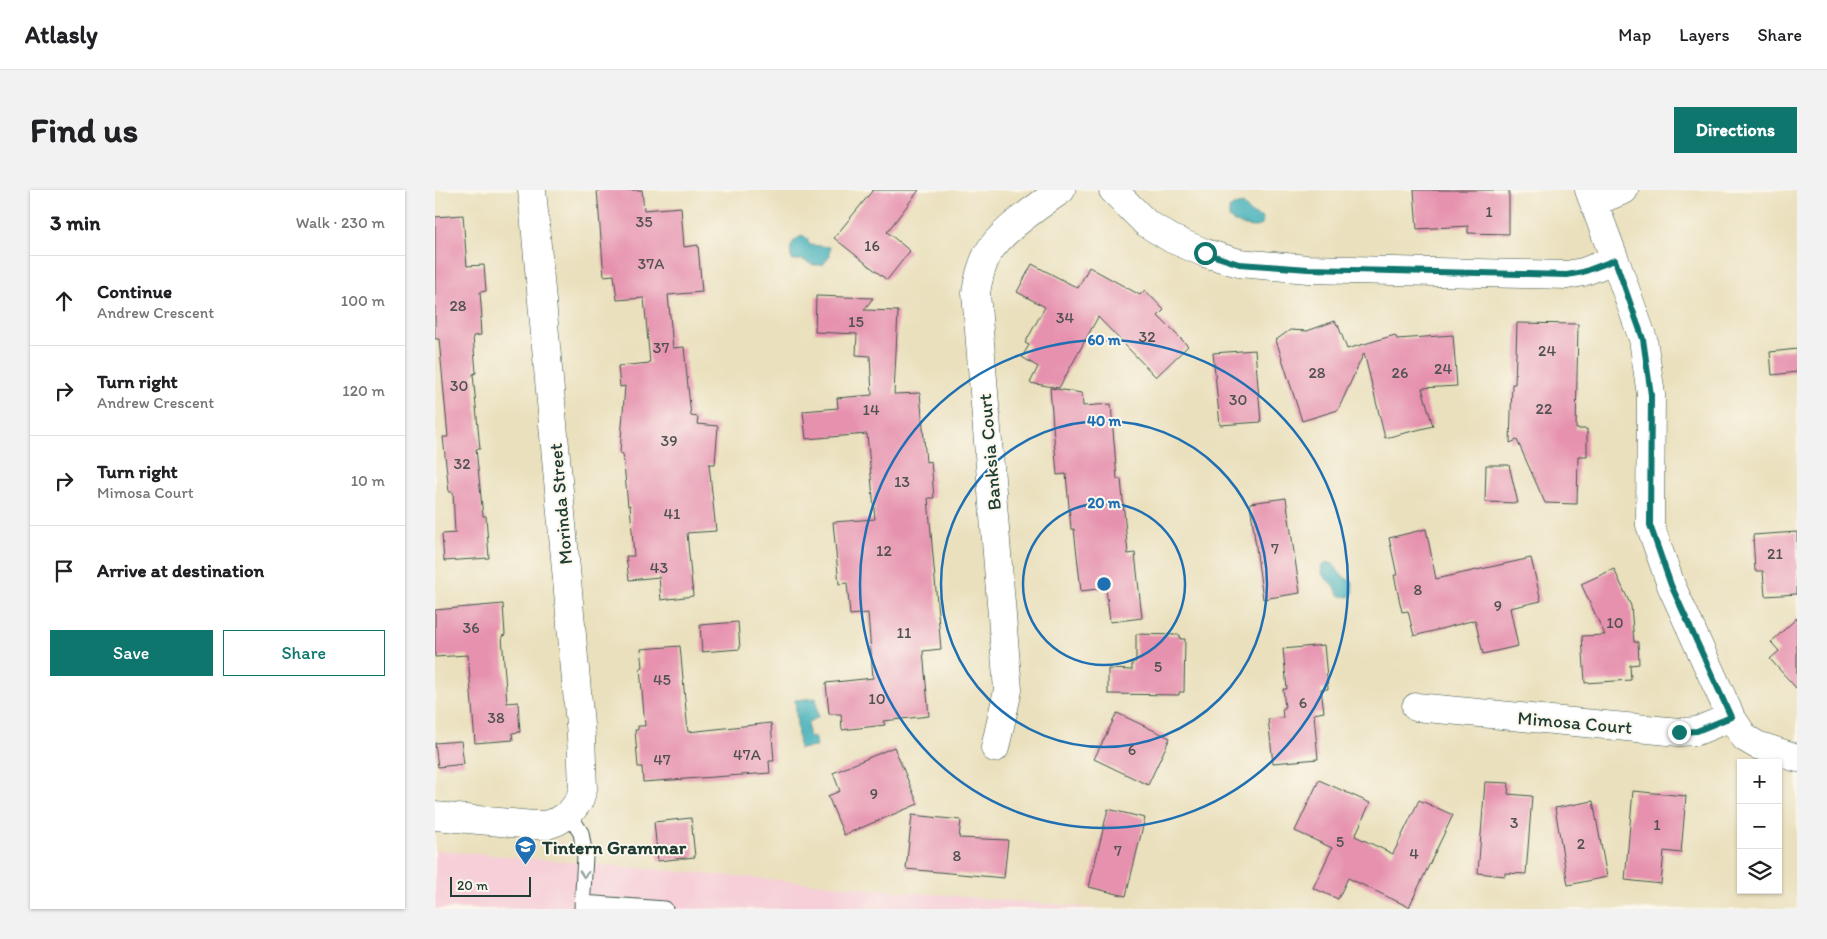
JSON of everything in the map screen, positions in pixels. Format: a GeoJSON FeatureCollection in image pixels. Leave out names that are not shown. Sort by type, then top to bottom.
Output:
{"type":"FeatureCollection","features":[{"type":"Feature","properties":{"kind":"street","name":"Morinda Street"},"geometry":{"type":"LineString","coordinates":[[532,190],[584,778],[583,790],[579,801],[569,814]]}},
{"type":"Feature","properties":{"kind":"street","name":"Banksia Court"},"geometry":{"type":"LineString","coordinates":[[995,748],[1008,690],[976,293],[979,275],[987,254],[999,238],[1061,190]]}},
{"type":"Feature","properties":{"kind":"street"},"geometry":{"type":"LineString","coordinates":[[1113,190],[1146,223],[1172,239],[1205,253],[1239,264],[1308,269],[1567,275],[1583,272],[1615,260]]}},
{"type":"Feature","properties":{"kind":"street"},"geometry":{"type":"LineString","coordinates":[[1624,190],[1591,196],[1643,339],[1651,395],[1650,525],[1671,585],[1731,717],[1745,738],[1757,745],[1797,758]]}},
{"type":"Feature","properties":{"kind":"street","name":"Mimosa Court"},"geometry":{"type":"LineString","coordinates":[[1417,707],[1679,732],[1697,731],[1731,717]]}},
{"type":"Feature","properties":{"kind":"street"},"geometry":{"type":"LineString","coordinates":[[435,816],[547,825],[569,814]]}},
{"type":"Feature","properties":{"kind":"lane"},"geometry":{"type":"LineString","coordinates":[[569,814],[581,833],[585,856],[582,906],[665,909]]}},
{"type":"Feature","properties":{"kind":"shaded area","name":"Tintern Grammar"},"geometry":{"type":"Polygon","coordinates":[[[435,850],[800,882],[1103,909],[435,909],[435,850]]]}},
{"type":"Feature","properties":{"kind":"water"},"geometry":{"type":"Polygon","coordinates":[[[1243,204],[1251,213],[1263,218],[1262,225],[1255,227],[1245,226],[1229,218],[1229,209],[1243,204]]]}},
{"type":"Feature","properties":{"kind":"water"},"geometry":{"type":"Polygon","coordinates":[[[802,236],[808,239],[808,243],[811,245],[830,247],[830,255],[823,265],[813,265],[803,260],[792,260],[791,245],[802,236]]]}},
{"type":"Feature","properties":{"kind":"water"},"geometry":{"type":"Polygon","coordinates":[[[1327,562],[1333,564],[1341,575],[1352,582],[1354,592],[1350,597],[1340,596],[1333,585],[1323,576],[1321,567],[1327,562]]]}},
{"type":"Feature","properties":{"kind":"water"},"geometry":{"type":"Polygon","coordinates":[[[816,698],[818,717],[808,723],[808,736],[815,738],[816,747],[799,749],[795,700],[816,698]]]}},
{"type":"Feature","properties":{"kind":"building"},"geometry":{"type":"Polygon","coordinates":[[[597,190],[642,190],[644,210],[681,207],[684,247],[698,245],[702,292],[668,295],[673,348],[684,347],[691,416],[698,417],[697,424],[718,426],[715,464],[709,464],[716,531],[687,533],[693,596],[661,600],[659,577],[629,580],[626,556],[634,556],[630,505],[628,506],[623,454],[620,453],[625,386],[620,387],[618,366],[650,363],[644,298],[617,300],[614,275],[604,276],[597,190]]]}},
{"type":"Feature","properties":{"kind":"building"},"geometry":{"type":"Polygon","coordinates":[[[873,190],[919,190],[887,232],[910,251],[887,280],[834,238],[873,190]]]}},
{"type":"Feature","properties":{"kind":"building"},"geometry":{"type":"Polygon","coordinates":[[[1414,190],[1509,190],[1509,234],[1468,233],[1468,226],[1417,229],[1414,190]]]}},
{"type":"Feature","properties":{"kind":"building"},"geometry":{"type":"Polygon","coordinates":[[[463,215],[467,266],[484,265],[486,291],[480,292],[481,335],[473,336],[476,373],[473,374],[480,449],[476,449],[483,516],[486,516],[489,558],[444,561],[442,534],[455,533],[453,492],[449,492],[443,437],[448,437],[439,339],[435,339],[435,217],[463,215]]]}},
{"type":"Feature","properties":{"kind":"building"},"geometry":{"type":"Polygon","coordinates":[[[1032,264],[1078,288],[1089,267],[1140,295],[1145,290],[1164,310],[1158,316],[1188,346],[1156,377],[1098,317],[1059,388],[1030,383],[1038,367],[1022,357],[1029,345],[1025,343],[1045,307],[1017,292],[1032,264]]]}},
{"type":"Feature","properties":{"kind":"building"},"geometry":{"type":"Polygon","coordinates":[[[816,296],[873,298],[864,310],[898,311],[894,394],[920,393],[926,462],[931,461],[934,498],[928,498],[941,649],[923,651],[929,716],[883,721],[885,725],[842,730],[841,714],[829,714],[826,683],[873,678],[868,613],[850,615],[847,583],[839,584],[833,522],[875,519],[867,434],[806,439],[803,411],[838,408],[837,398],[872,395],[870,356],[856,355],[857,334],[815,332],[816,296]]]}},
{"type":"Feature","properties":{"kind":"building"},"geometry":{"type":"Polygon","coordinates":[[[1335,321],[1347,349],[1395,335],[1397,339],[1453,335],[1457,386],[1422,388],[1433,426],[1385,438],[1364,353],[1338,410],[1302,421],[1276,340],[1290,330],[1307,331],[1335,321]]]}},
{"type":"Feature","properties":{"kind":"building"},"geometry":{"type":"Polygon","coordinates":[[[1517,323],[1578,324],[1576,429],[1587,429],[1587,456],[1578,456],[1577,504],[1545,503],[1517,440],[1510,443],[1512,384],[1515,384],[1517,323]]]}},
{"type":"Feature","properties":{"kind":"building"},"geometry":{"type":"Polygon","coordinates":[[[1797,349],[1797,372],[1772,375],[1770,352],[1797,349]]]}},
{"type":"Feature","properties":{"kind":"building"},"geometry":{"type":"Polygon","coordinates":[[[1255,350],[1261,422],[1220,425],[1213,353],[1255,350]]]}},
{"type":"Feature","properties":{"kind":"building"},"geometry":{"type":"Polygon","coordinates":[[[1050,388],[1082,393],[1083,406],[1111,404],[1117,479],[1121,479],[1128,554],[1135,553],[1142,618],[1110,622],[1106,588],[1081,591],[1074,529],[1071,529],[1066,474],[1057,475],[1050,388]]]}},
{"type":"Feature","properties":{"kind":"building"},"geometry":{"type":"Polygon","coordinates":[[[1486,465],[1509,465],[1518,503],[1485,502],[1486,465]]]}},
{"type":"Feature","properties":{"kind":"building"},"geometry":{"type":"Polygon","coordinates":[[[1286,498],[1300,593],[1263,599],[1250,503],[1286,498]]]}},
{"type":"Feature","properties":{"kind":"building"},"geometry":{"type":"Polygon","coordinates":[[[1426,529],[1436,579],[1531,558],[1541,601],[1510,608],[1518,646],[1483,654],[1475,620],[1414,636],[1408,611],[1402,612],[1389,538],[1426,529]]]}},
{"type":"Feature","properties":{"kind":"building"},"geometry":{"type":"Polygon","coordinates":[[[1797,532],[1797,594],[1765,596],[1763,571],[1755,571],[1753,535],[1797,532]]]}},
{"type":"Feature","properties":{"kind":"building"},"geometry":{"type":"Polygon","coordinates":[[[1614,569],[1631,606],[1634,642],[1638,642],[1639,664],[1630,665],[1631,680],[1585,683],[1582,636],[1605,635],[1581,584],[1614,569]]]}},
{"type":"Feature","properties":{"kind":"building"},"geometry":{"type":"Polygon","coordinates":[[[503,604],[505,635],[502,636],[507,703],[518,702],[520,732],[512,733],[513,740],[475,743],[468,655],[435,657],[435,610],[503,604]]]}},
{"type":"Feature","properties":{"kind":"building"},"geometry":{"type":"Polygon","coordinates":[[[1797,618],[1797,689],[1770,659],[1779,651],[1771,642],[1797,618]]]}},
{"type":"Feature","properties":{"kind":"building"},"geometry":{"type":"Polygon","coordinates":[[[738,622],[740,649],[702,652],[700,625],[738,622]]]}},
{"type":"Feature","properties":{"kind":"building"},"geometry":{"type":"Polygon","coordinates":[[[1136,634],[1180,635],[1180,639],[1185,639],[1184,692],[1179,692],[1179,695],[1108,694],[1108,669],[1132,670],[1132,662],[1136,662],[1136,634]]]}},
{"type":"Feature","properties":{"kind":"building"},"geometry":{"type":"Polygon","coordinates":[[[1324,645],[1328,689],[1321,689],[1324,712],[1314,714],[1318,759],[1273,763],[1268,719],[1283,718],[1282,709],[1285,708],[1283,689],[1287,689],[1283,649],[1324,645]]]}},
{"type":"Feature","properties":{"kind":"building"},"geometry":{"type":"Polygon","coordinates":[[[680,646],[688,732],[771,723],[774,761],[769,761],[770,773],[643,782],[642,767],[638,767],[635,730],[638,730],[638,726],[645,726],[640,668],[643,667],[641,649],[680,646]]]}},
{"type":"Feature","properties":{"kind":"building"},"geometry":{"type":"Polygon","coordinates":[[[1117,713],[1170,738],[1148,785],[1094,759],[1117,713]]]}},
{"type":"Feature","properties":{"kind":"building"},"geometry":{"type":"Polygon","coordinates":[[[461,741],[464,764],[438,767],[435,743],[461,741]]]}},
{"type":"Feature","properties":{"kind":"building"},"geometry":{"type":"Polygon","coordinates":[[[894,747],[918,804],[844,835],[828,796],[840,791],[833,773],[894,747]]]}},
{"type":"Feature","properties":{"kind":"building"},"geometry":{"type":"Polygon","coordinates":[[[1319,780],[1370,803],[1355,836],[1393,854],[1419,800],[1453,815],[1409,907],[1348,878],[1338,899],[1313,888],[1332,848],[1295,831],[1319,780]]]}},
{"type":"Feature","properties":{"kind":"building"},"geometry":{"type":"Polygon","coordinates":[[[1485,782],[1509,783],[1508,794],[1532,796],[1526,874],[1505,873],[1505,876],[1478,873],[1485,782]]]}},
{"type":"Feature","properties":{"kind":"building"},"geometry":{"type":"Polygon","coordinates":[[[1633,791],[1686,796],[1681,853],[1664,851],[1661,884],[1625,880],[1633,791]]]}},
{"type":"Feature","properties":{"kind":"building"},"geometry":{"type":"Polygon","coordinates":[[[1593,801],[1607,877],[1568,885],[1555,808],[1593,801]]]}},
{"type":"Feature","properties":{"kind":"building"},"geometry":{"type":"Polygon","coordinates":[[[1108,809],[1145,818],[1126,896],[1089,887],[1108,809]]]}},
{"type":"Feature","properties":{"kind":"building"},"geometry":{"type":"Polygon","coordinates":[[[912,815],[961,820],[959,838],[1008,840],[1004,878],[906,869],[912,815]]]}},
{"type":"Feature","properties":{"kind":"building"},"geometry":{"type":"Polygon","coordinates":[[[691,818],[695,857],[658,861],[654,822],[691,818]]]}},
{"type":"Feature","properties":{"kind":"place","name":"Tintern Grammar"},"geometry":{"type":"Point","coordinates":[526,866]}},
{"type":"Feature","properties":{"kind":"route"},"geometry":{"type":"LineString","coordinates":[[1205,253],[1239,264],[1308,269],[1567,275],[1583,272],[1615,260],[1643,339],[1651,395],[1650,525],[1671,585],[1731,717],[1697,731],[1679,732]]}}]}
